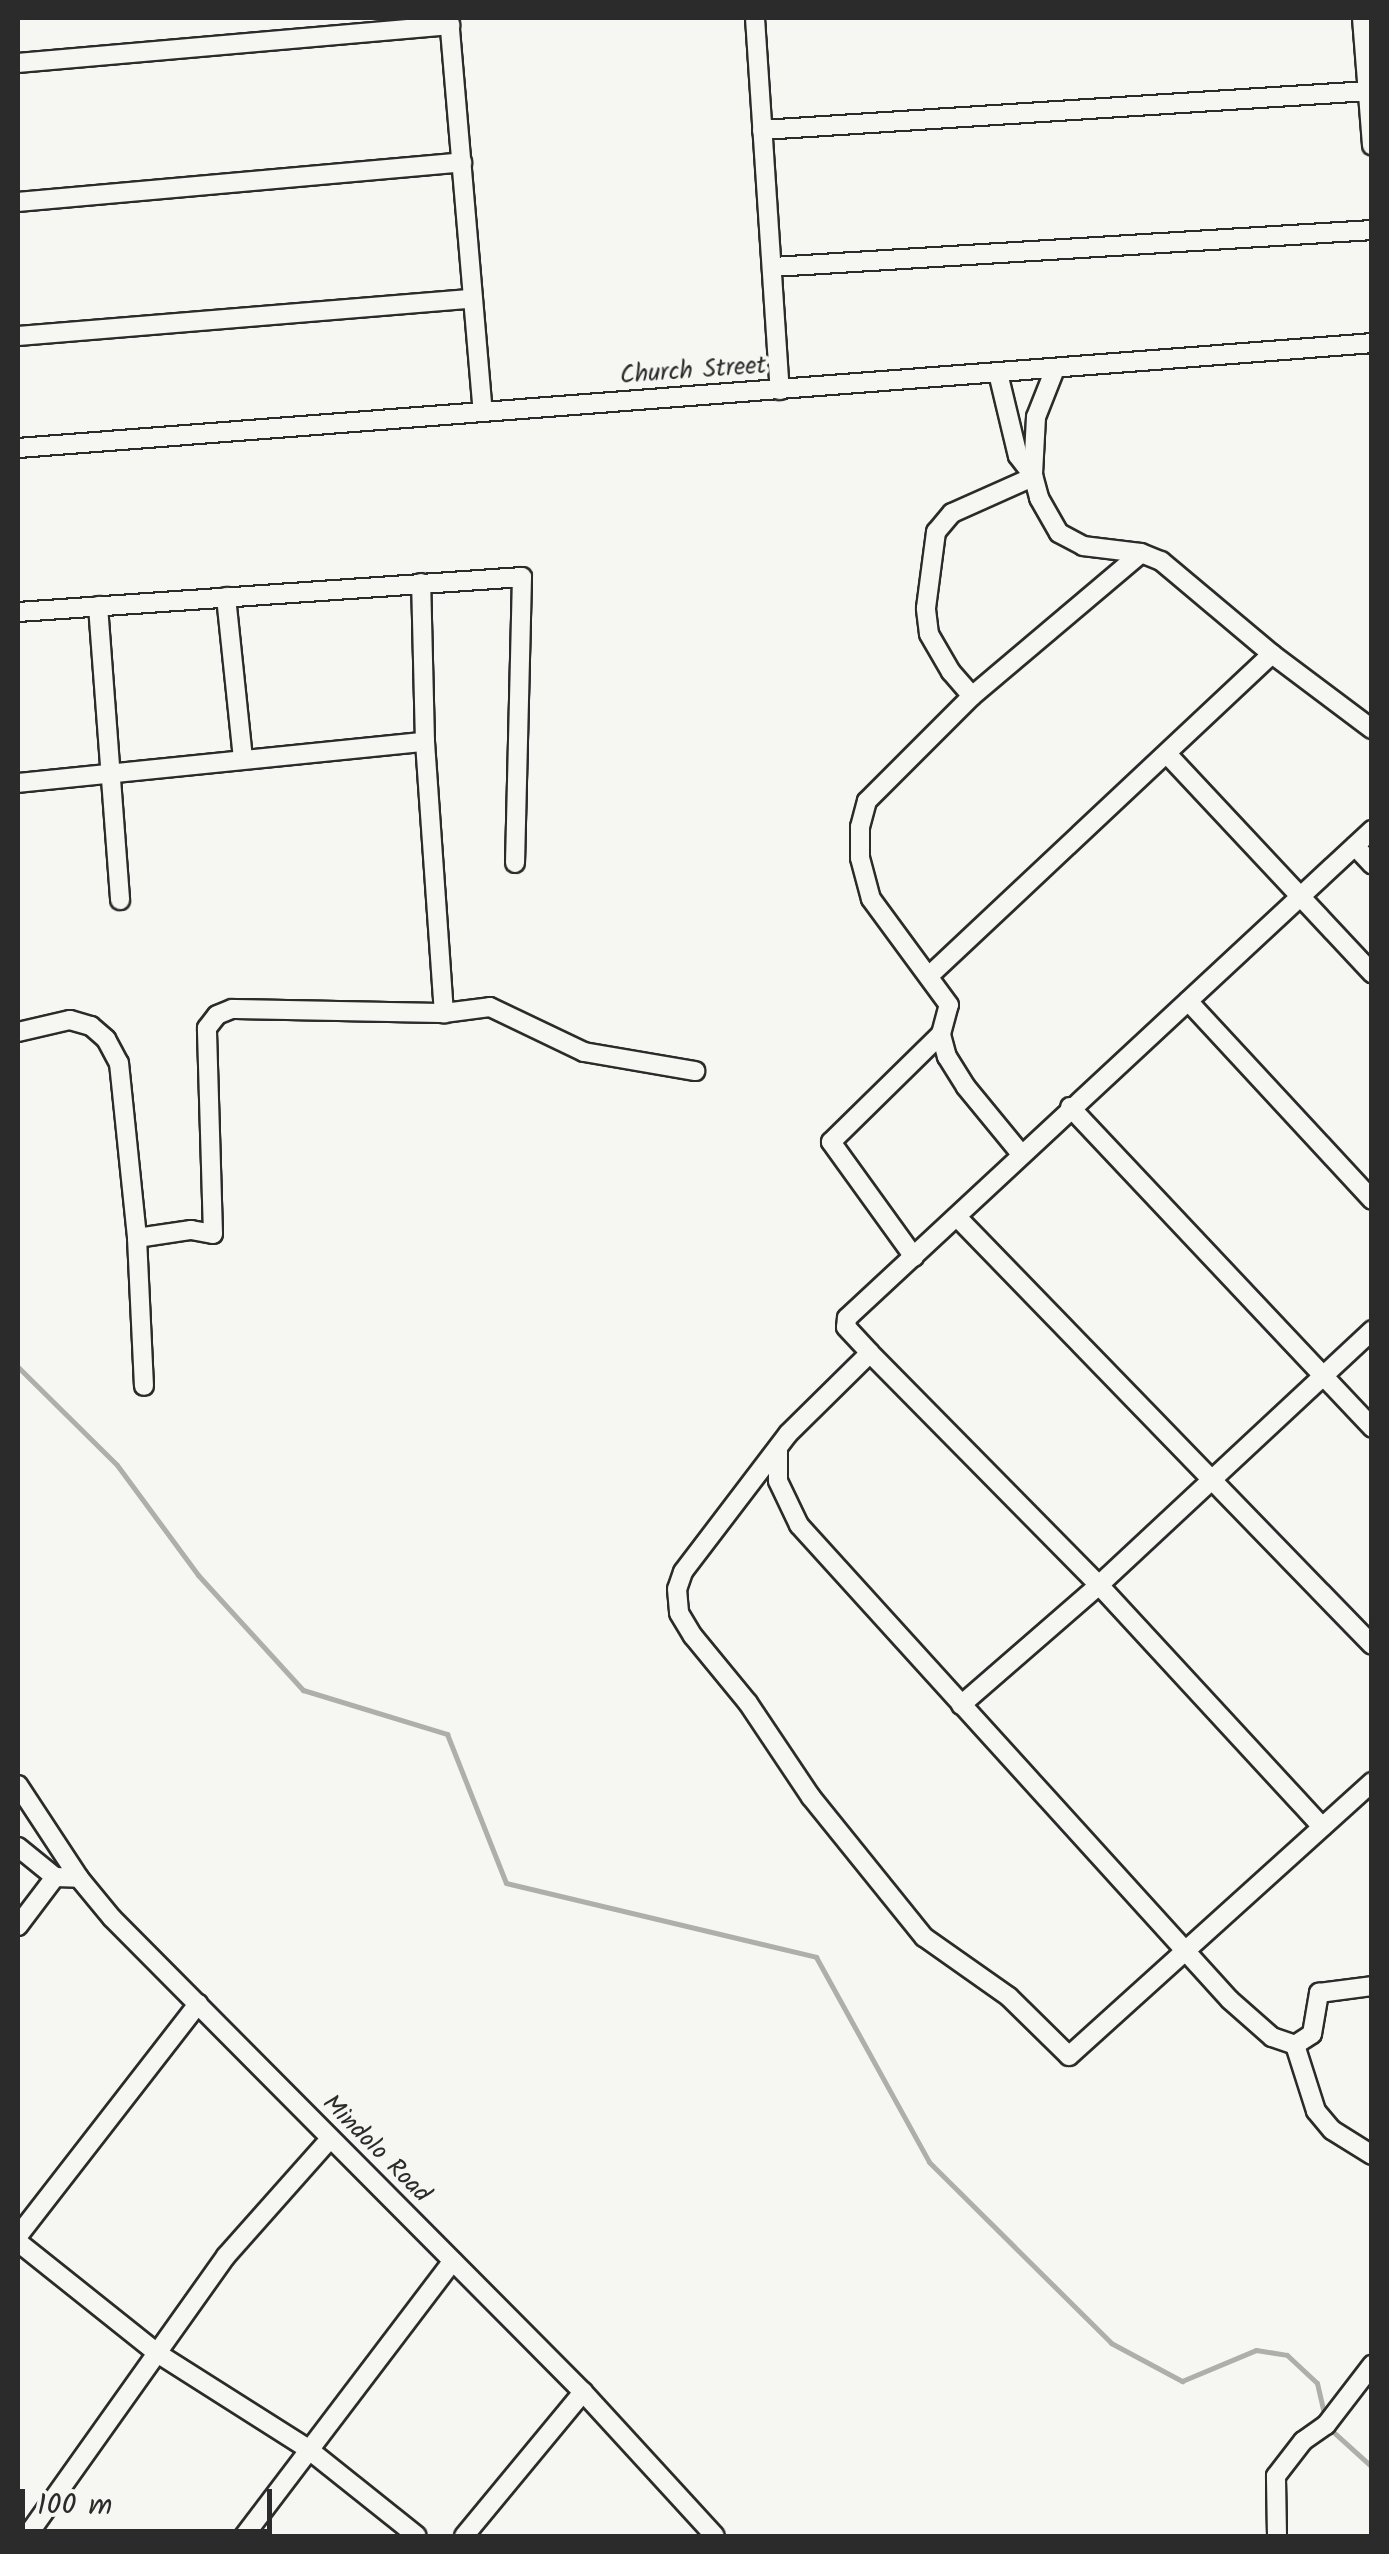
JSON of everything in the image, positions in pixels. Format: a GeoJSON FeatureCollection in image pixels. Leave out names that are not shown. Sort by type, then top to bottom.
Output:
{"type":"FeatureCollection","features":[{"type":"Feature","properties":{"kind":"street"},"geometry":{"type":"LineString","coordinates":[[755,18],[780,390]]}},
{"type":"Feature","properties":{"kind":"street"},"geometry":{"type":"LineString","coordinates":[[1362,18],[1372,146]]}},
{"type":"Feature","properties":{"kind":"street"},"geometry":{"type":"LineString","coordinates":[[18,63],[449,21],[482,412]]}},
{"type":"Feature","properties":{"kind":"street"},"geometry":{"type":"LineString","coordinates":[[762,130],[1368,91]]}},
{"type":"Feature","properties":{"kind":"street"},"geometry":{"type":"LineString","coordinates":[[18,202],[462,162]]}},
{"type":"Feature","properties":{"kind":"street"},"geometry":{"type":"LineString","coordinates":[[773,267],[1372,230]]}},
{"type":"Feature","properties":{"kind":"street"},"geometry":{"type":"LineString","coordinates":[[18,336],[472,300]]}},
{"type":"Feature","properties":{"kind":"street","name":"Church Street"},"geometry":{"type":"LineString","coordinates":[[18,448],[1372,343]]}},
{"type":"Feature","properties":{"kind":"street"},"geometry":{"type":"LineString","coordinates":[[1033,476],[1036,417],[1055,370]]}},
{"type":"Feature","properties":{"kind":"street"},"geometry":{"type":"LineString","coordinates":[[998,373],[1018,456],[1033,476],[1059,532],[1070,542],[1142,553],[1161,561],[1272,654],[1372,729]]}},
{"type":"Feature","properties":{"kind":"street"},"geometry":{"type":"LineString","coordinates":[[972,696],[951,672],[929,634],[926,608],[936,532],[952,514],[1033,476]]}},
{"type":"Feature","properties":{"kind":"street"},"geometry":{"type":"LineString","coordinates":[[914,1257],[831,1142],[941,1034],[949,1006],[930,976],[890,930],[872,899],[860,858],[860,827],[868,801],[972,696],[1142,553]]}},
{"type":"Feature","properties":{"kind":"street"},"geometry":{"type":"LineString","coordinates":[[18,612],[522,577],[515,863]]}},
{"type":"Feature","properties":{"kind":"street"},"geometry":{"type":"LineString","coordinates":[[421,582],[425,742],[444,1013]]}},
{"type":"Feature","properties":{"kind":"street"},"geometry":{"type":"LineString","coordinates":[[226,597],[243,759]]}},
{"type":"Feature","properties":{"kind":"street"},"geometry":{"type":"LineString","coordinates":[[98,606],[120,900]]}},
{"type":"Feature","properties":{"kind":"street"},"geometry":{"type":"LineString","coordinates":[[930,976],[1272,654]]}},
{"type":"Feature","properties":{"kind":"street"},"geometry":{"type":"LineString","coordinates":[[18,783],[425,742]]}},
{"type":"Feature","properties":{"kind":"street"},"geometry":{"type":"LineString","coordinates":[[1168,755],[1372,973]]}},
{"type":"Feature","properties":{"kind":"street"},"geometry":{"type":"LineString","coordinates":[[1322,1827],[1099,1585],[845,1322],[1372,830]]}},
{"type":"Feature","properties":{"kind":"street"},"geometry":{"type":"LineString","coordinates":[[1355,846],[1372,864]]}},
{"type":"Feature","properties":{"kind":"street"},"geometry":{"type":"LineString","coordinates":[[1188,1000],[1372,1200]]}},
{"type":"Feature","properties":{"kind":"street"},"geometry":{"type":"LineString","coordinates":[[137,1238],[191,1230],[213,1234],[207,1028],[218,1014],[232,1010],[444,1013],[490,1007],[584,1052],[694,1070]]}},
{"type":"Feature","properties":{"kind":"street"},"geometry":{"type":"LineString","coordinates":[[18,1032],[70,1020],[91,1026],[106,1039],[119,1062],[137,1238],[144,1386]]}},
{"type":"Feature","properties":{"kind":"street"},"geometry":{"type":"LineString","coordinates":[[941,1034],[948,1057],[966,1088],[1021,1154]]}},
{"type":"Feature","properties":{"kind":"street"},"geometry":{"type":"LineString","coordinates":[[1070,1108],[1372,1428]]}},
{"type":"Feature","properties":{"kind":"street"},"geometry":{"type":"LineString","coordinates":[[957,1217],[1372,1645]]}},
{"type":"Feature","properties":{"kind":"street"},"geometry":{"type":"LineString","coordinates":[[960,1704],[1099,1585],[1372,1330]]}},
{"type":"Feature","properties":{"kind":"street"},"geometry":{"type":"LineString","coordinates":[[870,1352],[788,1434],[683,1572],[677,1589],[679,1613],[855,1854],[936,1948],[1010,1998],[1069,2056],[1372,1782]]}},
{"type":"Feature","properties":{"kind":"street"},"geometry":{"type":"LineString","coordinates":[[778,1451],[778,1481],[799,1525],[1186,1953],[1272,2037],[1295,2045]]}},
{"type":"Feature","properties":{"kind":"street","name":"Mindolo Road"},"geometry":{"type":"LineString","coordinates":[[18,1784],[78,1878],[330,2139],[583,2392],[705,2533]]}},
{"type":"Feature","properties":{"kind":"street"},"geometry":{"type":"LineString","coordinates":[[18,1847],[55,1877],[78,1878]]}},
{"type":"Feature","properties":{"kind":"street"},"geometry":{"type":"LineString","coordinates":[[18,1926],[55,1877]]}},
{"type":"Feature","properties":{"kind":"street"},"geometry":{"type":"LineString","coordinates":[[1295,2045],[1312,2034],[1319,1993],[1372,1986]]}},
{"type":"Feature","properties":{"kind":"street"},"geometry":{"type":"LineString","coordinates":[[198,2004],[18,2239],[157,2353],[308,2449],[417,2536]]}},
{"type":"Feature","properties":{"kind":"street"},"geometry":{"type":"LineString","coordinates":[[1295,2045],[1316,2111],[1332,2130],[1372,2155]]}},
{"type":"Feature","properties":{"kind":"street"},"geometry":{"type":"LineString","coordinates":[[27,2536],[252,2223],[330,2139]]}},
{"type":"Feature","properties":{"kind":"street"},"geometry":{"type":"LineString","coordinates":[[244,2536],[453,2261]]}},
{"type":"Feature","properties":{"kind":"street"},"geometry":{"type":"LineString","coordinates":[[1277,2536],[1276,2476],[1303,2441],[1326,2425],[1372,2366]]}},
{"type":"Feature","properties":{"kind":"street"},"geometry":{"type":"LineString","coordinates":[[464,2536],[583,2392]]}},
{"type":"Feature","properties":{"kind":"waterway"},"geometry":{"type":"LineString","coordinates":[[18,1367],[117,1465],[198,1575],[303,1690],[447,1734],[506,1883],[816,1957],[929,2162],[1111,2343],[1182,2381],[1256,2350],[1287,2355],[1317,2383],[1325,2418]]}},
{"type":"Feature","properties":{"kind":"waterway"},"geometry":{"type":"LineString","coordinates":[[1329,2428],[1372,2467]]}}]}
